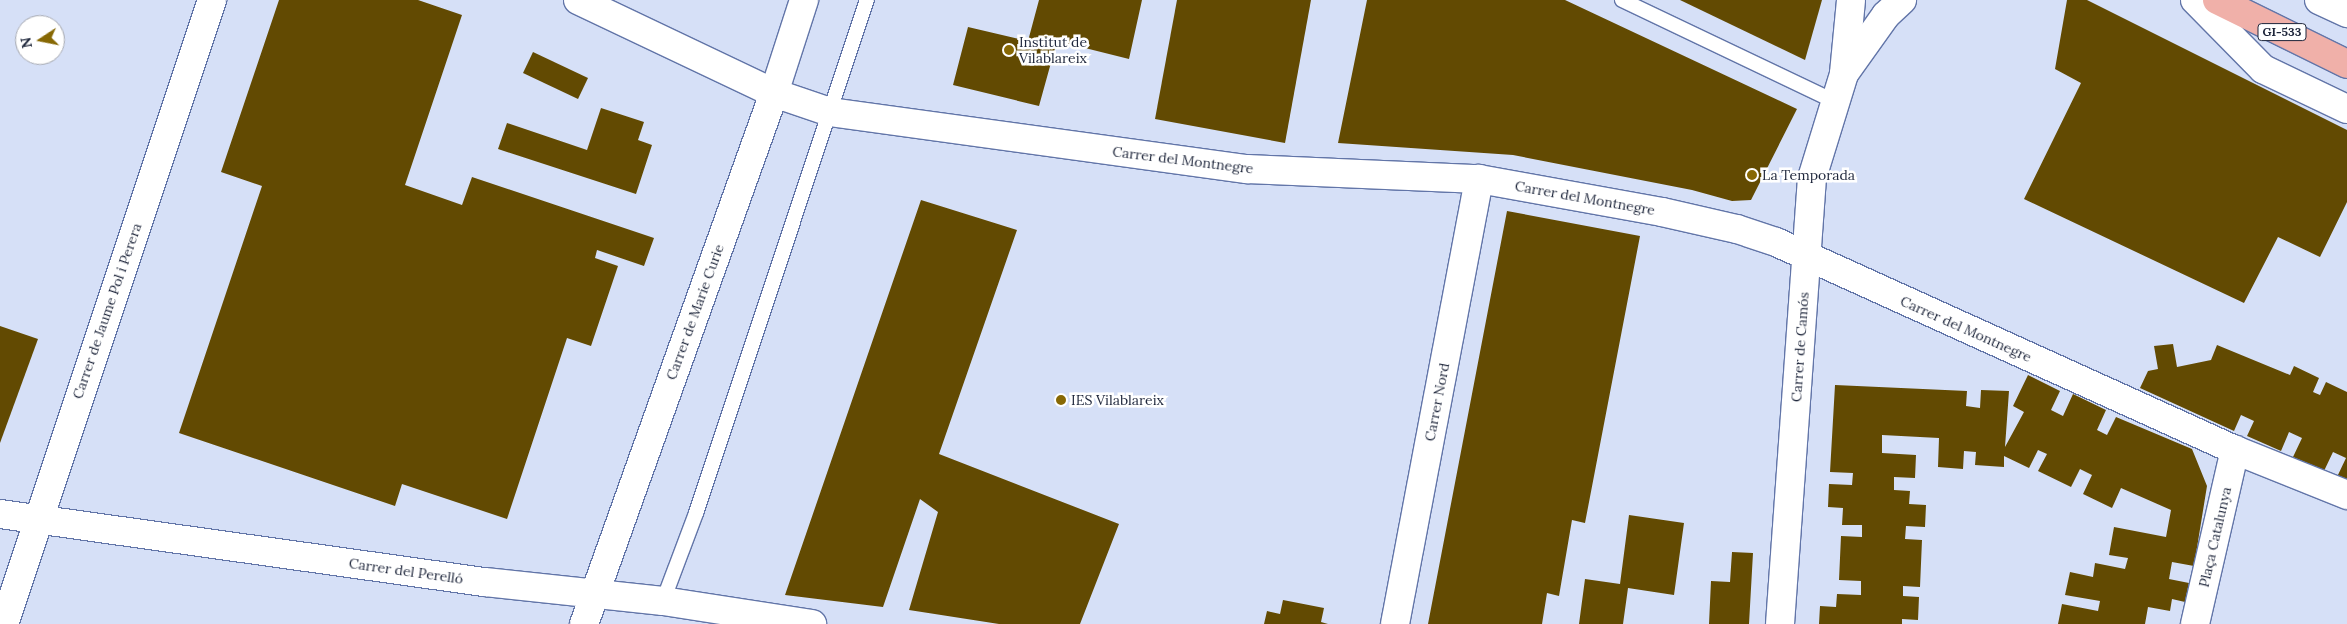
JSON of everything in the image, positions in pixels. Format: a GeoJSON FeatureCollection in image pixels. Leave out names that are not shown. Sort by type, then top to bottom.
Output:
{"type":"FeatureCollection","features":[{"type":"Feature","properties":{"kind":"main road","name":"GI-533"},"geometry":{"type":"LineString","coordinates":[[2217,0],[2347,64]]}},
{"type":"Feature","properties":{"kind":"street","name":"Carrer de Jaume Pol i Perera"},"geometry":{"type":"LineString","coordinates":[[4,624],[212,0]]}},
{"type":"Feature","properties":{"kind":"street","name":"Carrer del Montnegre"},"geometry":{"type":"LineString","coordinates":[[578,0],[774,93],[830,112],[1247,169],[1479,179],[1662,212],[1737,229],[1806,257],[2235,450],[2347,495]]}},
{"type":"Feature","properties":{"kind":"street","name":"Carrer de Marie Curie"},"geometry":{"type":"LineString","coordinates":[[584,624],[774,93],[804,0]]}},
{"type":"Feature","properties":{"kind":"street","name":"Carrer de Camós"},"geometry":{"type":"LineString","coordinates":[[1780,624],[1812,178],[1834,101],[1844,74],[1851,0]]}},
{"type":"Feature","properties":{"kind":"street","name":"Carrer de Camós"},"geometry":{"type":"LineString","coordinates":[[1844,74],[1886,15],[1902,0]]}},
{"type":"Feature","properties":{"kind":"street"},"geometry":{"type":"LineString","coordinates":[[2195,0],[2263,69],[2347,109]]}},
{"type":"Feature","properties":{"kind":"street"},"geometry":{"type":"LineString","coordinates":[[2319,0],[2347,13]]}},
{"type":"Feature","properties":{"kind":"street","name":"Carrer Nord"},"geometry":{"type":"LineString","coordinates":[[1395,624],[1479,179]]}},
{"type":"Feature","properties":{"kind":"street","name":"Plaça Catalunya"},"geometry":{"type":"LineString","coordinates":[[2195,624],[2235,450]]}},
{"type":"Feature","properties":{"kind":"street","name":"Carrer del Perelló"},"geometry":{"type":"LineString","coordinates":[[0,514],[475,581],[664,601],[812,624]]}},
{"type":"Feature","properties":{"kind":"lane"},"geometry":{"type":"LineString","coordinates":[[664,601],[696,513],[867,0]]}},
{"type":"Feature","properties":{"kind":"lane"},"geometry":{"type":"LineString","coordinates":[[1622,0],[1834,101]]}},
{"type":"Feature","properties":{"kind":"building"},"geometry":{"type":"Polygon","coordinates":[[[279,0],[418,0],[462,15],[405,185],[462,205],[472,177],[654,238],[644,266],[597,250],[595,258],[618,266],[591,346],[567,338],[507,519],[402,484],[395,506],[179,433],[262,186],[221,172],[279,0]]]}},
{"type":"Feature","properties":{"kind":"building","name":"Institut de Vilablareix"},"geometry":{"type":"Polygon","coordinates":[[[1039,0],[1142,0],[1129,59],[1057,41],[1039,106],[953,85],[968,27],[1028,41],[1039,0]]]}},
{"type":"Feature","properties":{"kind":"building"},"geometry":{"type":"Polygon","coordinates":[[[1177,0],[1311,0],[1285,143],[1155,119],[1177,0]]]}},
{"type":"Feature","properties":{"kind":"building"},"geometry":{"type":"Polygon","coordinates":[[[1367,0],[1565,0],[1797,109],[1751,200],[1732,201],[1692,190],[1513,155],[1338,143],[1367,0]]]}},
{"type":"Feature","properties":{"kind":"building"},"geometry":{"type":"Polygon","coordinates":[[[1680,0],[1822,0],[1805,60],[1680,0]]]}},
{"type":"Feature","properties":{"kind":"building"},"geometry":{"type":"Polygon","coordinates":[[[2067,0],[2087,0],[2347,130],[2347,202],[2320,257],[2278,237],[2244,303],[2024,199],[2081,83],[2055,69],[2067,0]]]}},
{"type":"Feature","properties":{"kind":"building"},"geometry":{"type":"Polygon","coordinates":[[[533,52],[588,78],[578,99],[523,73],[533,52]]]}},
{"type":"Feature","properties":{"kind":"building"},"geometry":{"type":"Polygon","coordinates":[[[601,108],[644,122],[638,140],[652,145],[636,194],[498,149],[507,123],[587,150],[601,108]]]}},
{"type":"Feature","properties":{"kind":"building"},"geometry":{"type":"Polygon","coordinates":[[[921,200],[1017,230],[939,454],[1119,524],[1080,624],[999,624],[909,610],[938,512],[920,499],[883,607],[785,595],[921,200]]]}},
{"type":"Feature","properties":{"kind":"building"},"geometry":{"type":"Polygon","coordinates":[[[1507,211],[1640,236],[1585,523],[1572,520],[1559,596],[1547,593],[1542,624],[1428,624],[1507,211]]]}},
{"type":"Feature","properties":{"kind":"building"},"geometry":{"type":"Polygon","coordinates":[[[0,326],[38,339],[0,443],[0,326]]]}},
{"type":"Feature","properties":{"kind":"building"},"geometry":{"type":"Polygon","coordinates":[[[2173,344],[2177,367],[2211,360],[2217,345],[2290,375],[2294,366],[2319,378],[2313,392],[2320,395],[2326,382],[2347,392],[2347,481],[2337,477],[2346,458],[2333,452],[2324,471],[2293,457],[2302,438],[2289,432],[2281,451],[2247,436],[2254,421],[2241,415],[2234,431],[2140,388],[2148,371],[2158,369],[2154,346],[2173,344]]]}},
{"type":"Feature","properties":{"kind":"building"},"geometry":{"type":"Polygon","coordinates":[[[2028,375],[2060,391],[2051,410],[2063,416],[2073,394],[2106,410],[2097,430],[2107,435],[2116,417],[2192,449],[2207,486],[2194,566],[2172,562],[2169,579],[2189,583],[2185,602],[2172,599],[2170,611],[2148,607],[2145,624],[2058,624],[2062,604],[2098,611],[2100,601],[2065,595],[2070,572],[2093,577],[2095,563],[2125,569],[2128,558],[2109,555],[2114,527],[2166,537],[2171,510],[2121,488],[2112,508],[2083,494],[2092,475],[2080,469],[2071,487],[2038,471],[2047,454],[2038,450],[2029,468],[2004,456],[2004,467],[1975,465],[1976,452],[1964,451],[1963,469],[1938,467],[1939,438],[1882,435],[1882,453],[1916,455],[1915,478],[1894,477],[1894,490],[1910,491],[1909,504],[1926,505],[1925,527],[1906,526],[1905,539],[1922,540],[1920,587],[1903,586],[1903,596],[1919,597],[1918,620],[1902,619],[1902,624],[1819,624],[1820,606],[1836,607],[1837,594],[1861,595],[1861,581],[1839,580],[1841,536],[1862,537],[1862,525],[1842,525],[1843,508],[1828,507],[1829,484],[1852,485],[1853,473],[1830,472],[1835,385],[1967,391],[1966,406],[1980,408],[1981,390],[2009,391],[2005,447],[2024,412],[2013,406],[2028,375]]]}},
{"type":"Feature","properties":{"kind":"building"},"geometry":{"type":"Polygon","coordinates":[[[1629,515],[1684,523],[1674,595],[1628,588],[1623,624],[1579,624],[1585,579],[1620,584],[1629,515]]]}},
{"type":"Feature","properties":{"kind":"building"},"geometry":{"type":"Polygon","coordinates":[[[1732,552],[1753,553],[1749,624],[1709,624],[1711,581],[1730,582],[1732,552]]]}},
{"type":"Feature","properties":{"kind":"building"},"geometry":{"type":"Polygon","coordinates":[[[1283,600],[1324,608],[1321,622],[1328,624],[1264,624],[1267,611],[1280,614],[1283,600]]]}},
{"type":"Feature","properties":{"kind":"place","name":"Institut de Vilablareix"},"geometry":{"type":"Point","coordinates":[1009,50]}},
{"type":"Feature","properties":{"kind":"place","name":"La Temporada"},"geometry":{"type":"Point","coordinates":[1752,175]}},
{"type":"Feature","properties":{"kind":"place","name":"IES Vilablareix"},"geometry":{"type":"Point","coordinates":[1061,400]}}]}
